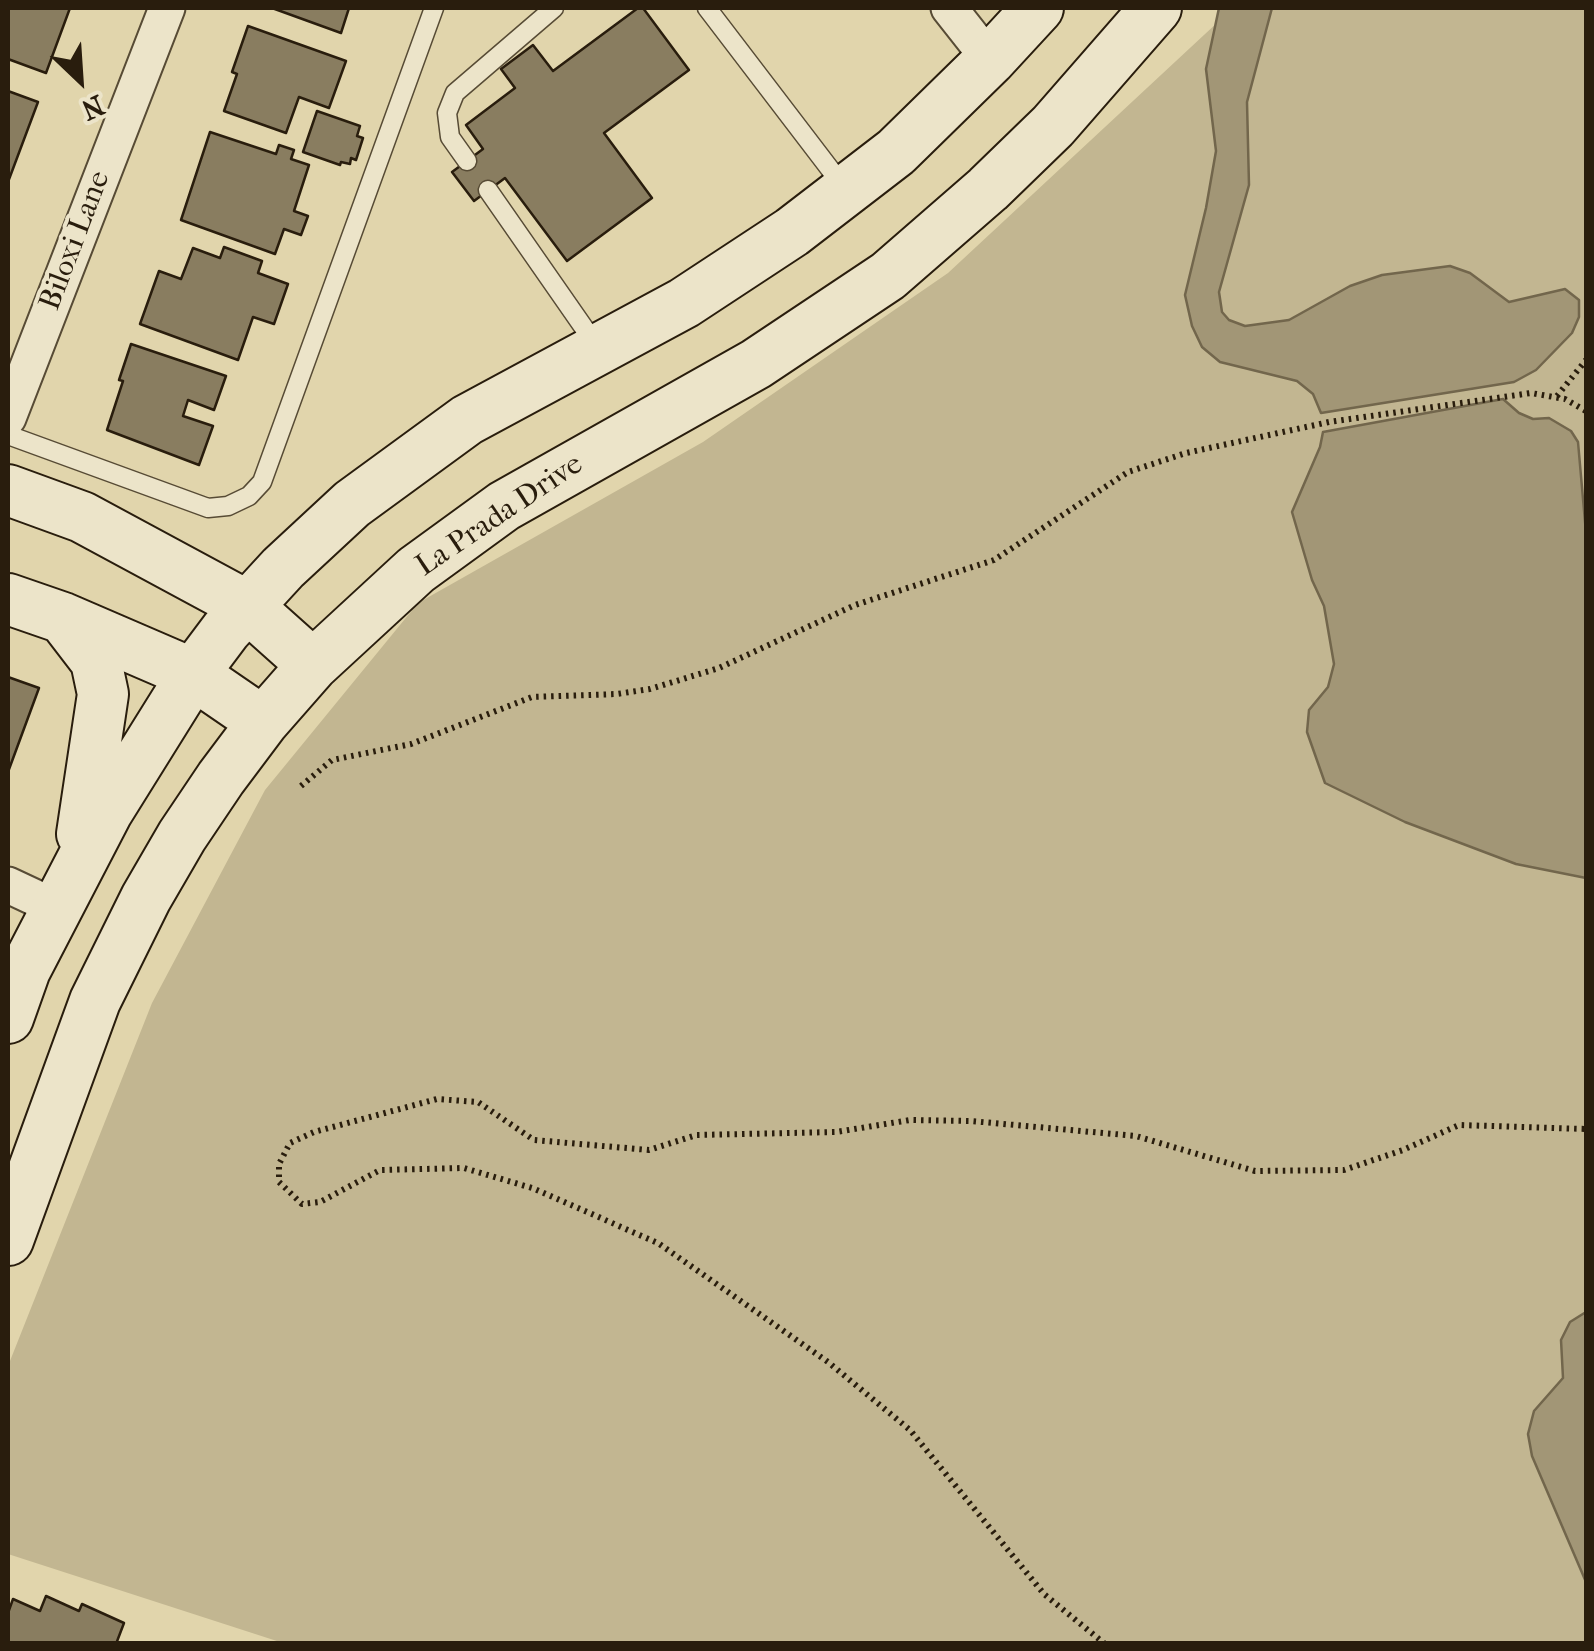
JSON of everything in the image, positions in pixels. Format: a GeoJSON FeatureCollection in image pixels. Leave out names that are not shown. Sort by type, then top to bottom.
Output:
{"type":"FeatureCollection","features":[{"type":"Feature","properties":{"kind":"main road"},"geometry":{"type":"LineString","coordinates":[[8,1018],[25,970],[106,812],[193,674],[247,606],[323,529],[395,470],[484,410],[735,271],[896,152],[1038,8]]}},
{"type":"Feature","properties":{"kind":"main road","name":"La Prada Drive"},"geometry":{"type":"LineString","coordinates":[[8,1240],[66,1075],[122,944],[182,836],[263,722],[313,665],[416,570],[504,506],[756,364],[888,276],[1032,147],[1156,8]]}},
{"type":"Feature","properties":{"kind":"main road"},"geometry":{"type":"LineString","coordinates":[[8,490],[82,517],[247,606],[313,665]]}},
{"type":"Feature","properties":{"kind":"main road"},"geometry":{"type":"LineString","coordinates":[[8,599],[193,674],[263,722]]}},
{"type":"Feature","properties":{"kind":"main road"},"geometry":{"type":"LineString","coordinates":[[62,618],[96,661],[103,694],[66,887]]}},
{"type":"Feature","properties":{"kind":"street","name":"Biloxi Lane"},"geometry":{"type":"LineString","coordinates":[[8,418],[167,8]]}},
{"type":"Feature","properties":{"kind":"street"},"geometry":{"type":"LineString","coordinates":[[949,8],[990,60]]}},
{"type":"Feature","properties":{"kind":"street"},"geometry":{"type":"LineString","coordinates":[[8,885],[66,887]]}},
{"type":"Feature","properties":{"kind":"lane"},"geometry":{"type":"LineString","coordinates":[[8,435],[208,508],[228,506],[249,496],[262,482],[434,8]]}},
{"type":"Feature","properties":{"kind":"lane"},"geometry":{"type":"LineString","coordinates":[[467,161],[450,137],[447,113],[455,93],[554,8]]}},
{"type":"Feature","properties":{"kind":"lane"},"geometry":{"type":"LineString","coordinates":[[706,8],[846,190]]}},
{"type":"Feature","properties":{"kind":"lane"},"geometry":{"type":"LineString","coordinates":[[488,190],[598,348]]}},
{"type":"Feature","properties":{"kind":"path"},"geometry":{"type":"LineString","coordinates":[[1556,398],[1586,360]]}},
{"type":"Feature","properties":{"kind":"path"},"geometry":{"type":"LineString","coordinates":[[301,786],[332,760],[411,744],[532,697],[650,689],[719,668],[856,605],[994,560],[1128,472],[1186,453],[1348,419],[1531,393],[1556,398],[1586,411]]}},
{"type":"Feature","properties":{"kind":"path"},"geometry":{"type":"LineString","coordinates":[[1105,1644],[1044,1594],[910,1430],[828,1362],[658,1243],[532,1188],[464,1168],[380,1170],[320,1202],[302,1204],[279,1182],[279,1164],[290,1142],[438,1099],[478,1102],[534,1140],[649,1150],[696,1136],[836,1132],[910,1120],[971,1121],[1136,1136],[1255,1171],[1344,1170],[1460,1125],[1586,1129]]}},
{"type":"Feature","properties":{"kind":"shaded area"},"geometry":{"type":"Polygon","coordinates":[[[1219,8],[1272,8],[1247,102],[1249,185],[1219,292],[1222,312],[1229,320],[1245,326],[1289,320],[1350,286],[1382,275],[1450,266],[1470,273],[1509,302],[1565,289],[1579,300],[1579,317],[1572,333],[1536,370],[1514,382],[1321,413],[1313,394],[1297,381],[1220,362],[1202,347],[1185,295],[1216,151],[1206,69],[1219,8]]]}},
{"type":"Feature","properties":{"kind":"shaded area"},"geometry":{"type":"Polygon","coordinates":[[[1233,8],[1586,8],[1586,1643],[283,1643],[8,1554],[8,1366],[152,1003],[265,790],[418,603],[703,442],[948,273],[1233,8]]]}},
{"type":"Feature","properties":{"kind":"shaded area"},"geometry":{"type":"Polygon","coordinates":[[[1503,399],[1533,419],[1549,418],[1571,431],[1578,442],[1586,533],[1586,878],[1516,864],[1405,822],[1325,783],[1307,732],[1309,710],[1328,687],[1334,664],[1324,606],[1292,512],[1323,432],[1503,399]]]}},
{"type":"Feature","properties":{"kind":"shaded area"},"geometry":{"type":"Polygon","coordinates":[[[1586,1312],[1586,1582],[1532,1456],[1528,1434],[1534,1411],[1563,1378],[1561,1340],[1570,1322],[1586,1312]]]}},
{"type":"Feature","properties":{"kind":"building"},"geometry":{"type":"Polygon","coordinates":[[[8,8],[70,8],[46,73],[8,59],[8,8]]]}},
{"type":"Feature","properties":{"kind":"building"},"geometry":{"type":"Polygon","coordinates":[[[272,8],[349,8],[341,33],[272,8]]]}},
{"type":"Feature","properties":{"kind":"building"},"geometry":{"type":"Polygon","coordinates":[[[643,8],[689,70],[604,133],[652,198],[567,261],[505,178],[474,201],[452,172],[483,149],[466,125],[515,88],[501,69],[533,45],[553,71],[643,8]]]}},
{"type":"Feature","properties":{"kind":"building"},"geometry":{"type":"Polygon","coordinates":[[[248,26],[346,61],[329,108],[299,97],[286,133],[224,111],[248,26]]]}},
{"type":"Feature","properties":{"kind":"building"},"geometry":{"type":"Polygon","coordinates":[[[8,91],[38,102],[8,182],[8,91]]]}},
{"type":"Feature","properties":{"kind":"building"},"geometry":{"type":"Polygon","coordinates":[[[317,111],[360,126],[357,136],[363,138],[356,160],[351,158],[350,164],[340,165],[303,152],[317,111]]]}},
{"type":"Feature","properties":{"kind":"building"},"geometry":{"type":"Polygon","coordinates":[[[210,132],[276,154],[279,145],[294,150],[291,159],[309,165],[294,211],[308,216],[301,235],[284,229],[275,254],[181,220],[210,132]]]}},
{"type":"Feature","properties":{"kind":"building"},"geometry":{"type":"Polygon","coordinates":[[[224,247],[262,261],[258,273],[288,284],[274,324],[253,317],[238,360],[140,324],[159,271],[181,279],[193,248],[220,258],[224,247]]]}},
{"type":"Feature","properties":{"kind":"building"},"geometry":{"type":"Polygon","coordinates":[[[131,344],[226,376],[214,410],[188,400],[183,416],[213,426],[199,465],[107,430],[131,344]]]}},
{"type":"Feature","properties":{"kind":"building"},"geometry":{"type":"Polygon","coordinates":[[[8,677],[39,688],[8,772],[8,677]]]}},
{"type":"Feature","properties":{"kind":"building"},"geometry":{"type":"Polygon","coordinates":[[[46,1596],[79,1611],[82,1604],[124,1623],[116,1644],[8,1644],[8,1613],[13,1599],[40,1611],[46,1596]]]}}]}
